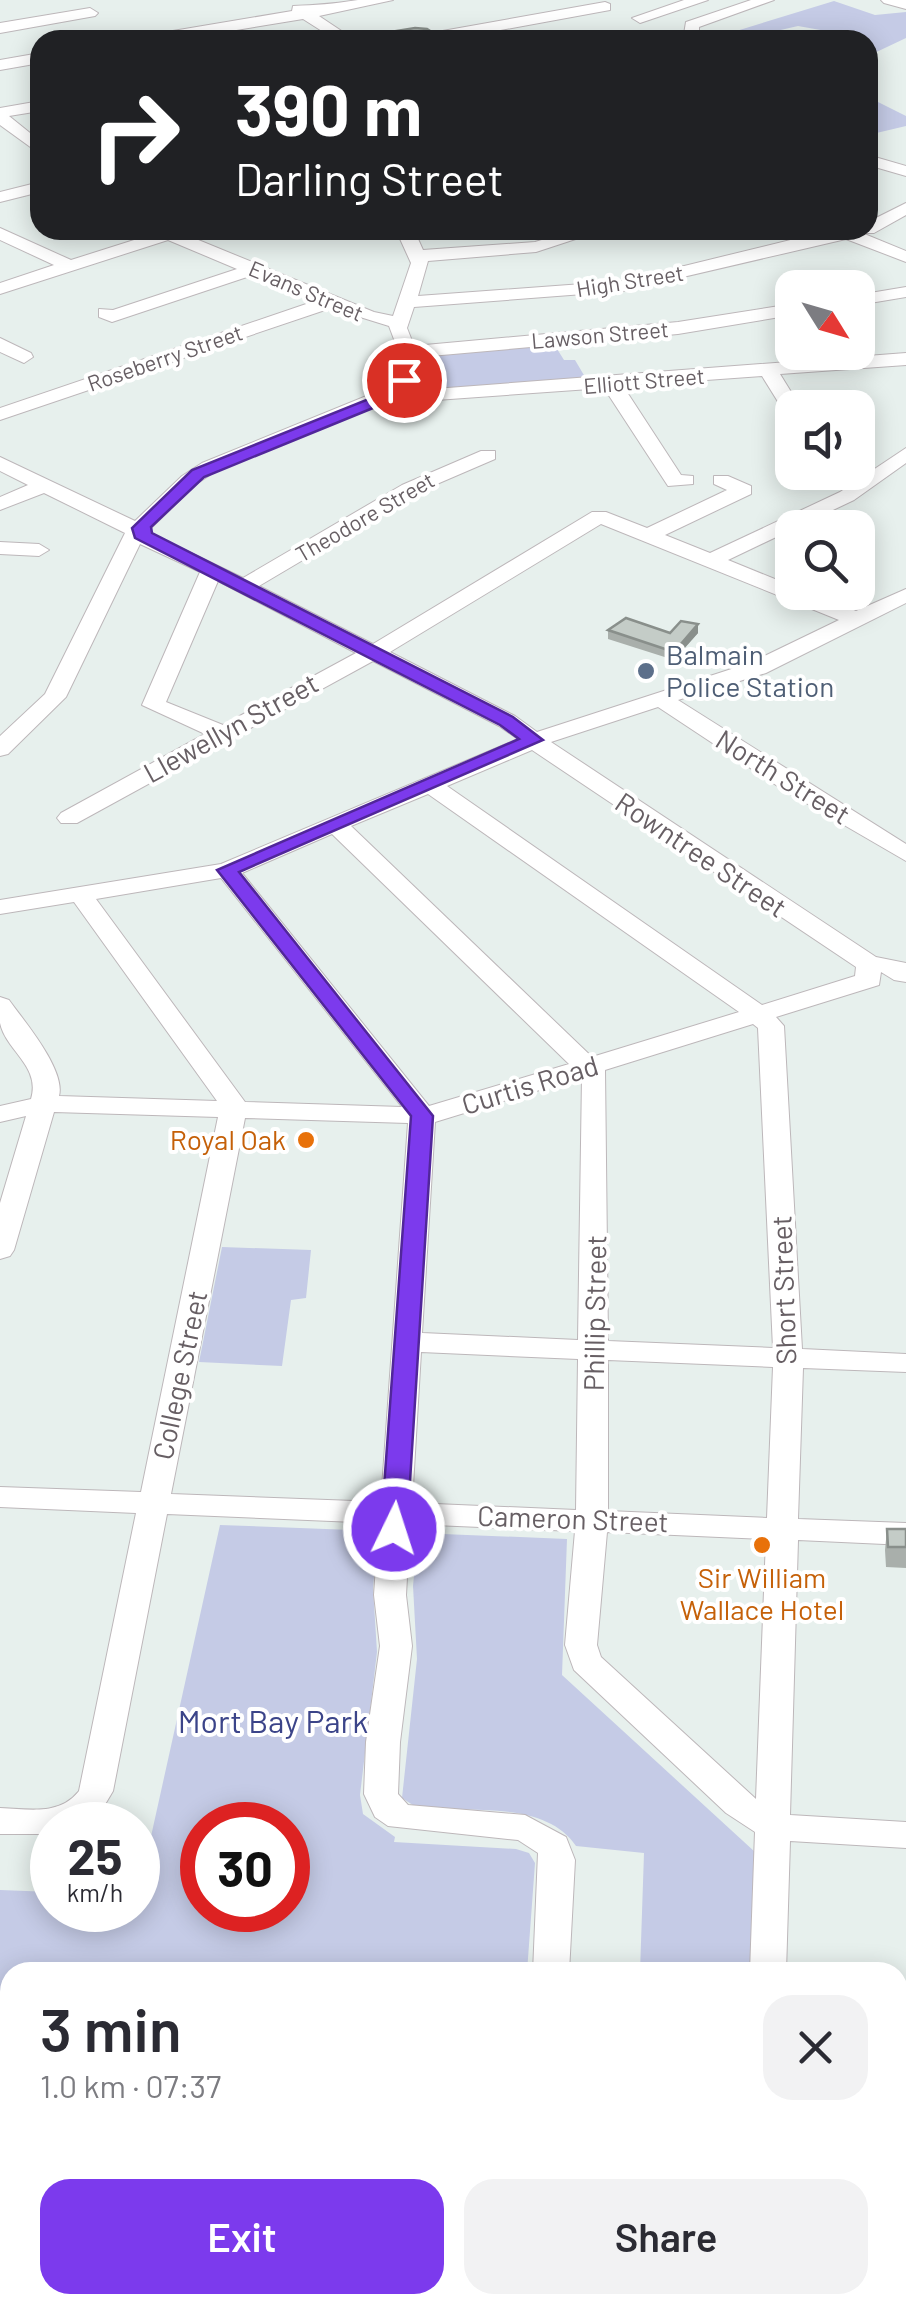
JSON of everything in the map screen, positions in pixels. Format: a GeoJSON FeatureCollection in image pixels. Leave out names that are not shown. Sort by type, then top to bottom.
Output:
{"type":"FeatureCollection","features":[{"type":"Feature","properties":{"kind":"street"},"geometry":{"type":"LineString","coordinates":[[284,0],[331,30]]}},
{"type":"Feature","properties":{"kind":"street"},"geometry":{"type":"LineString","coordinates":[[207,30],[385,0]]}},
{"type":"Feature","properties":{"kind":"street"},"geometry":{"type":"LineString","coordinates":[[469,30],[598,4],[637,26],[700,0]]}},
{"type":"Feature","properties":{"kind":"street"},"geometry":{"type":"LineString","coordinates":[[691,30],[691,24],[766,0]]}},
{"type":"Feature","properties":{"kind":"street"},"geometry":{"type":"LineString","coordinates":[[889,0],[905,5]]}},
{"type":"Feature","properties":{"kind":"street"},"geometry":{"type":"LineString","coordinates":[[8,27],[83,5]]}},
{"type":"Feature","properties":{"kind":"street"},"geometry":{"type":"LineString","coordinates":[[0,65],[30,60]]}},
{"type":"Feature","properties":{"kind":"street"},"geometry":{"type":"LineString","coordinates":[[0,115],[30,108]]}},
{"type":"Feature","properties":{"kind":"street"},"geometry":{"type":"LineString","coordinates":[[0,115],[30,141]]}},
{"type":"Feature","properties":{"kind":"street"},"geometry":{"type":"LineString","coordinates":[[0,140],[22,135]]}},
{"type":"Feature","properties":{"kind":"street"},"geometry":{"type":"LineString","coordinates":[[878,163],[906,171]]}},
{"type":"Feature","properties":{"kind":"street"},"geometry":{"type":"LineString","coordinates":[[0,197],[30,190]]}},
{"type":"Feature","properties":{"kind":"street","name":"High Street"},"geometry":{"type":"LineString","coordinates":[[878,221],[906,208]]}},
{"type":"Feature","properties":{"kind":"street"},"geometry":{"type":"LineString","coordinates":[[0,233],[70,266]]}},
{"type":"Feature","properties":{"kind":"street"},"geometry":{"type":"LineString","coordinates":[[0,288],[154,240]]}},
{"type":"Feature","properties":{"kind":"street","name":"Evans Street"},"geometry":{"type":"LineString","coordinates":[[182,240],[374,319],[400,323]]}},
{"type":"Feature","properties":{"kind":"street"},"geometry":{"type":"LineString","coordinates":[[0,749],[55,697],[137,531],[189,480],[209,467],[382,399],[402,386],[410,363],[400,338],[400,323],[420,267],[411,240]]}},
{"type":"Feature","properties":{"kind":"street"},"geometry":{"type":"LineString","coordinates":[[418,256],[536,247],[560,240]]}},
{"type":"Feature","properties":{"kind":"street","name":"High Street"},"geometry":{"type":"LineString","coordinates":[[408,302],[623,286],[821,240]]}},
{"type":"Feature","properties":{"kind":"street"},"geometry":{"type":"LineString","coordinates":[[872,240],[906,257]]}},
{"type":"Feature","properties":{"kind":"street"},"geometry":{"type":"LineString","coordinates":[[177,292],[250,268]]}},
{"type":"Feature","properties":{"kind":"street"},"geometry":{"type":"LineString","coordinates":[[875,297],[906,292]]}},
{"type":"Feature","properties":{"kind":"street","name":"Roseberry Street"},"geometry":{"type":"LineString","coordinates":[[0,414],[330,302]]}},
{"type":"Feature","properties":{"kind":"street","name":"Lawson Street"},"geometry":{"type":"LineString","coordinates":[[407,352],[678,328],[775,313]]}},
{"type":"Feature","properties":{"kind":"street"},"geometry":{"type":"LineString","coordinates":[[0,344],[24,356]]}},
{"type":"Feature","properties":{"kind":"street","name":"Elliott Street"},"geometry":{"type":"LineString","coordinates":[[382,399],[906,359]]}},
{"type":"Feature","properties":{"kind":"street"},"geometry":{"type":"LineString","coordinates":[[774,370],[787,390]]}},
{"type":"Feature","properties":{"kind":"street"},"geometry":{"type":"LineString","coordinates":[[618,383],[664,456]]}},
{"type":"Feature","properties":{"kind":"street"},"geometry":{"type":"LineString","coordinates":[[711,560],[847,496],[906,454]]}},
{"type":"Feature","properties":{"kind":"street","name":"Theodore Street"},"geometry":{"type":"LineString","coordinates":[[244,586],[409,488],[488,455]]}},
{"type":"Feature","properties":{"kind":"street","name":"Rowntree Street"},"geometry":{"type":"LineString","coordinates":[[0,463],[506,721],[892,973]]}},
{"type":"Feature","properties":{"kind":"street"},"geometry":{"type":"LineString","coordinates":[[649,535],[744,490],[721,480]]}},
{"type":"Feature","properties":{"kind":"street"},"geometry":{"type":"LineString","coordinates":[[0,504],[46,485]]}},
{"type":"Feature","properties":{"kind":"street","name":"Llewellyn Street"},"geometry":{"type":"LineString","coordinates":[[69,818],[372,652],[599,516],[649,535]]}},
{"type":"Feature","properties":{"kind":"street"},"geometry":{"type":"LineString","coordinates":[[649,535],[857,619]]}},
{"type":"Feature","properties":{"kind":"street"},"geometry":{"type":"LineString","coordinates":[[0,548],[39,550]]}},
{"type":"Feature","properties":{"kind":"street"},"geometry":{"type":"LineString","coordinates":[[212,570],[153,704],[222,733]]}},
{"type":"Feature","properties":{"kind":"street"},"geometry":{"type":"LineString","coordinates":[[0,907],[227,870],[533,740],[758,668],[906,595]]}},
{"type":"Feature","properties":{"kind":"street","name":"North Street"},"geometry":{"type":"LineString","coordinates":[[661,699],[906,854]]}},
{"type":"Feature","properties":{"kind":"street"},"geometry":{"type":"LineString","coordinates":[[429,784],[760,1016]]}},
{"type":"Feature","properties":{"kind":"street"},"geometry":{"type":"LineString","coordinates":[[335,824],[589,1066]]}},
{"type":"Feature","properties":{"kind":"street"},"geometry":{"type":"LineString","coordinates":[[227,870],[422,1116],[390,1595],[396,1646],[382,1742],[380,1794],[388,1808],[400,1817],[525,1828],[554,1846],[557,1860],[552,1962]]}},
{"type":"Feature","properties":{"kind":"street"},"geometry":{"type":"LineString","coordinates":[[80,894],[234,1111]]}},
{"type":"Feature","properties":{"kind":"street","name":"Curtis Road"},"geometry":{"type":"LineString","coordinates":[[0,1114],[43,1104],[422,1116],[892,973]]}},
{"type":"Feature","properties":{"kind":"street"},"geometry":{"type":"LineString","coordinates":[[0,1005],[46,1076],[48,1088],[0,1250]]}},
{"type":"Feature","properties":{"kind":"street","name":"Short Street"},"geometry":{"type":"LineString","coordinates":[[760,1016],[772,1026],[788,1358],[768,1962]]}},
{"type":"Feature","properties":{"kind":"street","name":"Phillip Street"},"geometry":{"type":"LineString","coordinates":[[589,1066],[598,1082],[592,1520],[582,1645],[586,1662],[738,1804],[773,1827]]}},
{"type":"Feature","properties":{"kind":"street","name":"College Street"},"geometry":{"type":"LineString","coordinates":[[0,1820],[68,1820],[92,1802],[234,1111]]}},
{"type":"Feature","properties":{"kind":"street"},"geometry":{"type":"LineString","coordinates":[[406,1342],[906,1363]]}},
{"type":"Feature","properties":{"kind":"street","name":"Cameron Street"},"geometry":{"type":"LineString","coordinates":[[0,1498],[154,1501],[906,1534]]}},
{"type":"Feature","properties":{"kind":"street"},"geometry":{"type":"LineString","coordinates":[[773,1827],[906,1835]]}},
{"type":"Feature","properties":{"kind":"green space"},"geometry":{"type":"Polygon","coordinates":[[[834,1],[875,15],[906,12],[906,38],[878,51],[878,30],[798,26],[740,30],[834,1]]]}},
{"type":"Feature","properties":{"kind":"green space"},"geometry":{"type":"Polygon","coordinates":[[[878,102],[906,116],[906,126],[878,133],[878,102]]]}},
{"type":"Feature","properties":{"kind":"green space"},"geometry":{"type":"Polygon","coordinates":[[[552,341],[564,360],[575,360],[588,382],[415,393],[421,354],[552,341]]]}},
{"type":"Feature","properties":{"kind":"green space"},"geometry":{"type":"Polygon","coordinates":[[[222,1247],[311,1250],[306,1298],[291,1300],[282,1366],[199,1362],[222,1247]]]}},
{"type":"Feature","properties":{"kind":"green space","name":"Mort Bay Park"},"geometry":{"type":"Polygon","coordinates":[[[220,1525],[378,1531],[373,1588],[377,1652],[360,1795],[363,1814],[395,1837],[394,1842],[516,1849],[529,1853],[535,1863],[528,1962],[0,1962],[0,1890],[30,1891],[30,1932],[160,1932],[159,1802],[220,1525]]]}},
{"type":"Feature","properties":{"kind":"green space"},"geometry":{"type":"Polygon","coordinates":[[[418,1533],[567,1539],[562,1675],[755,1852],[750,1962],[640,1962],[644,1853],[576,1846],[562,1831],[526,1815],[419,1809],[402,1798],[417,1659],[413,1586],[418,1533]]]}},
{"type":"Feature","properties":{"kind":"building"},"geometry":{"type":"Polygon","coordinates":[[[626,618],[670,633],[681,621],[698,624],[674,652],[608,630],[626,618]]]}},
{"type":"Feature","properties":{"kind":"building"},"geometry":{"type":"Polygon","coordinates":[[[887,1529],[906,1529],[906,1547],[888,1547],[887,1529]]]}},
{"type":"Feature","properties":{"kind":"place","name":"Balmain Police Station"},"geometry":{"type":"Point","coordinates":[646,671]}},
{"type":"Feature","properties":{"kind":"place","name":"Royal Oak"},"geometry":{"type":"Point","coordinates":[306,1140]}},
{"type":"Feature","properties":{"kind":"place","name":"Sir William Wallace Hotel"},"geometry":{"type":"Point","coordinates":[762,1545]}},
{"type":"Feature","properties":{"kind":"route"},"geometry":{"type":"LineString","coordinates":[[394,1529],[422,1116],[227,870],[533,740],[506,721],[141,534],[146,531],[140,528],[198,473],[389,396],[400,390],[404,380]]}}]}
